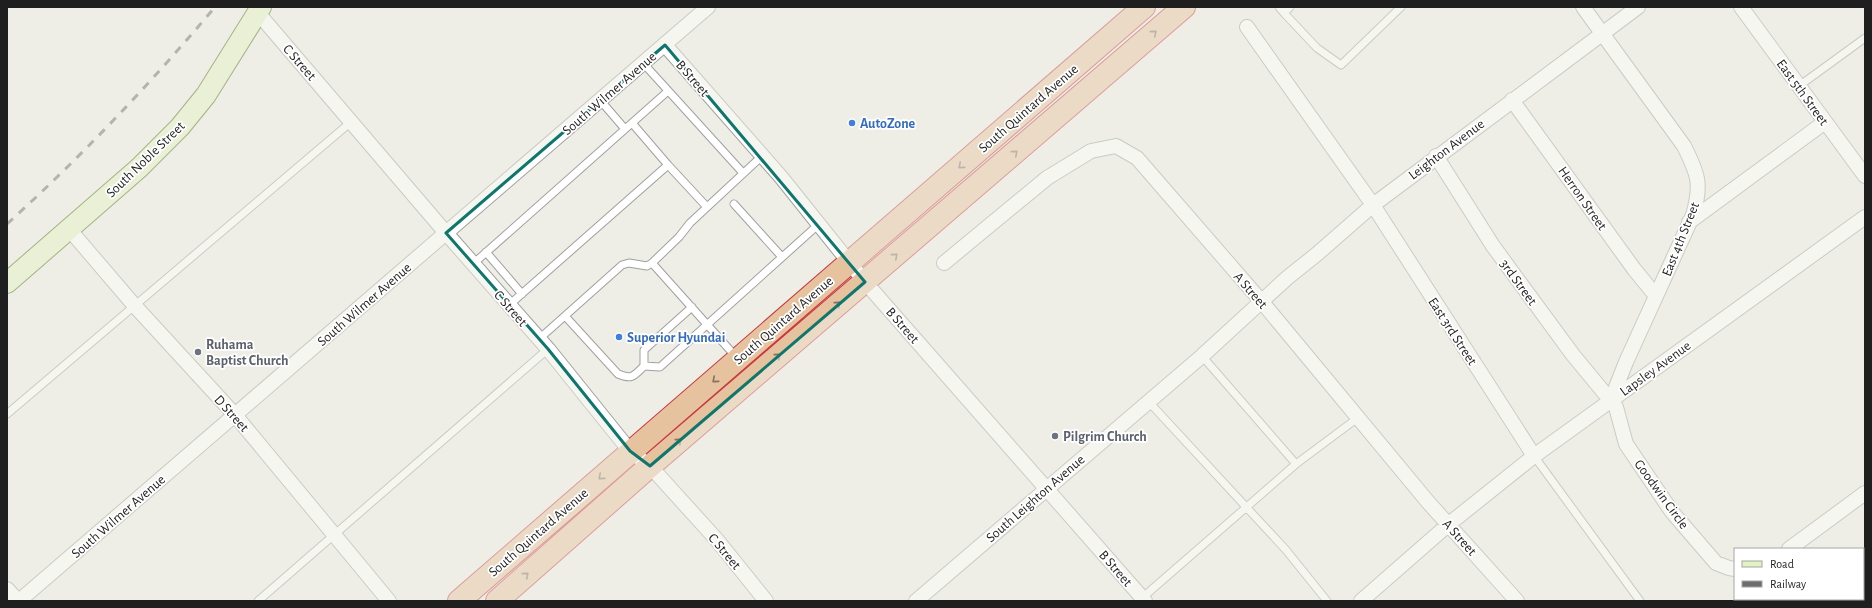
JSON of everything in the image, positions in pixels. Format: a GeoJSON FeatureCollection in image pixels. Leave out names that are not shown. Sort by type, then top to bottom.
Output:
{"type":"FeatureCollection","features":[{"type":"Feature","properties":{"kind":"highway","name":"South Quintard Avenue"},"geometry":{"type":"LineString","coordinates":[[459,601],[630,451],[739,359],[850,260],[1144,7]]}},
{"type":"Feature","properties":{"kind":"highway","name":"South Quintard Avenue"},"geometry":{"type":"LineString","coordinates":[[497,601],[650,466],[1184,7]]}},
{"type":"Feature","properties":{"kind":"main road","name":"South Noble Street"},"geometry":{"type":"LineString","coordinates":[[7,283],[139,168],[180,127],[206,94],[259,10]]}},
{"type":"Feature","properties":{"kind":"street","name":"South Wilmer Avenue"},"geometry":{"type":"LineString","coordinates":[[19,601],[708,7]]}},
{"type":"Feature","properties":{"kind":"street","name":"East 4th Street"},"geometry":{"type":"LineString","coordinates":[[1583,7],[1684,146],[1696,171],[1698,185],[1697,200],[1689,222],[1626,362],[1611,400]]}},
{"type":"Feature","properties":{"kind":"street","name":"Leighton Avenue"},"geometry":{"type":"LineString","coordinates":[[1262,302],[1287,278],[1317,254],[1372,205],[1638,7]]}},
{"type":"Feature","properties":{"kind":"street","name":"East 5th Street"},"geometry":{"type":"LineString","coordinates":[[1741,7],[1865,176]]}},
{"type":"Feature","properties":{"kind":"street","name":"C Street"},"geometry":{"type":"LineString","coordinates":[[259,10],[351,122],[543,344],[630,451],[650,466],[717,540],[766,601]]}},
{"type":"Feature","properties":{"kind":"street","name":"East 3rd Street"},"geometry":{"type":"LineString","coordinates":[[1247,27],[1372,205],[1534,456]]}},
{"type":"Feature","properties":{"kind":"street","name":"B Street"},"geometry":{"type":"LineString","coordinates":[[665,45],[850,260],[865,282],[1144,599]]}},
{"type":"Feature","properties":{"kind":"street","name":"Herron Street"},"geometry":{"type":"LineString","coordinates":[[1512,100],[1634,269],[1656,296]]}},
{"type":"Feature","properties":{"kind":"street"},"geometry":{"type":"LineString","coordinates":[[1689,222],[1825,122]]}},
{"type":"Feature","properties":{"kind":"street","name":"A Street"},"geometry":{"type":"LineString","coordinates":[[944,262],[1047,178],[1091,151],[1116,146],[1136,158],[1262,302],[1428,502],[1517,601]]}},
{"type":"Feature","properties":{"kind":"street","name":"3rd Street"},"geometry":{"type":"LineString","coordinates":[[1436,156],[1498,253],[1573,355],[1611,400]]}},
{"type":"Feature","properties":{"kind":"street","name":"Lapsley Avenue"},"geometry":{"type":"LineString","coordinates":[[1361,601],[1449,524],[1534,456],[1865,217]]}},
{"type":"Feature","properties":{"kind":"street","name":"D Street"},"geometry":{"type":"LineString","coordinates":[[69,229],[134,305],[236,415],[389,601]]}},
{"type":"Feature","properties":{"kind":"street","name":"South Leighton Avenue"},"geometry":{"type":"LineString","coordinates":[[916,601],[1046,488],[1202,356],[1262,302]]}},
{"type":"Feature","properties":{"kind":"street","name":"Goodwin Circle"},"geometry":{"type":"LineString","coordinates":[[1611,400],[1616,407],[1626,444],[1672,512],[1716,563],[1734,569]]}},
{"type":"Feature","properties":{"kind":"street"},"geometry":{"type":"LineString","coordinates":[[1789,548],[1865,493]]}},
{"type":"Feature","properties":{"kind":"street"},"geometry":{"type":"LineString","coordinates":[[7,588],[19,601]]}},
{"type":"Feature","properties":{"kind":"lane"},"geometry":{"type":"LineString","coordinates":[[1290,7],[1281,10],[1317,48],[1341,65],[1401,7]]}},
{"type":"Feature","properties":{"kind":"lane"},"geometry":{"type":"LineString","coordinates":[[1799,86],[1865,38]]}},
{"type":"Feature","properties":{"kind":"lane"},"geometry":{"type":"LineString","coordinates":[[643,63],[743,173]]}},
{"type":"Feature","properties":{"kind":"lane"},"geometry":{"type":"LineString","coordinates":[[473,264],[668,91]]}},
{"type":"Feature","properties":{"kind":"lane"},"geometry":{"type":"LineString","coordinates":[[600,100],[625,129]]}},
{"type":"Feature","properties":{"kind":"lane"},"geometry":{"type":"LineString","coordinates":[[7,414],[351,122]]}},
{"type":"Feature","properties":{"kind":"lane"},"geometry":{"type":"LineString","coordinates":[[632,123],[668,166],[707,207]]}},
{"type":"Feature","properties":{"kind":"lane"},"geometry":{"type":"LineString","coordinates":[[258,601],[336,535],[543,344],[565,316],[622,265],[629,264],[647,266],[652,263],[680,237],[690,223],[762,156]]}},
{"type":"Feature","properties":{"kind":"lane"},"geometry":{"type":"LineString","coordinates":[[509,305],[668,166]]}},
{"type":"Feature","properties":{"kind":"lane"},"geometry":{"type":"LineString","coordinates":[[734,204],[782,257]]}},
{"type":"Feature","properties":{"kind":"lane"},"geometry":{"type":"LineString","coordinates":[[644,366],[660,367],[819,224]]}},
{"type":"Feature","properties":{"kind":"lane"},"geometry":{"type":"LineString","coordinates":[[486,252],[522,294]]}},
{"type":"Feature","properties":{"kind":"lane"},"geometry":{"type":"LineString","coordinates":[[652,263],[739,359]]}},
{"type":"Feature","properties":{"kind":"lane"},"geometry":{"type":"LineString","coordinates":[[565,316],[618,374],[627,378],[635,375],[644,366],[644,350],[692,307]]}},
{"type":"Feature","properties":{"kind":"lane"},"geometry":{"type":"LineString","coordinates":[[1202,356],[1296,464]]}},
{"type":"Feature","properties":{"kind":"lane"},"geometry":{"type":"LineString","coordinates":[[1148,401],[1247,506],[1286,550],[1327,601]]}},
{"type":"Feature","properties":{"kind":"lane"},"geometry":{"type":"LineString","coordinates":[[1144,599],[1296,464],[1359,417]]}},
{"type":"Feature","properties":{"kind":"lane"},"geometry":{"type":"LineString","coordinates":[[1534,456],[1640,601]]}},
{"type":"Feature","properties":{"kind":"highlighted area"},"geometry":{"type":"Polygon","coordinates":[[[665,45],[865,282],[650,466],[630,451],[548,349],[446,233],[665,45]]]}},
{"type":"Feature","properties":{"kind":"railway"},"geometry":{"type":"LineString","coordinates":[[7,224],[89,146],[115,119],[166,64],[215,7]]}},
{"type":"Feature","properties":{"kind":"place","name":"AutoZone"},"geometry":{"type":"Point","coordinates":[852,123]}},
{"type":"Feature","properties":{"kind":"place","name":"Superior Hyundai"},"geometry":{"type":"Point","coordinates":[619,337]}},
{"type":"Feature","properties":{"kind":"place","name":"Ruhama Baptist Church"},"geometry":{"type":"Point","coordinates":[198,352]}},
{"type":"Feature","properties":{"kind":"place","name":"Pilgrim Church"},"geometry":{"type":"Point","coordinates":[1055,436]}}]}
